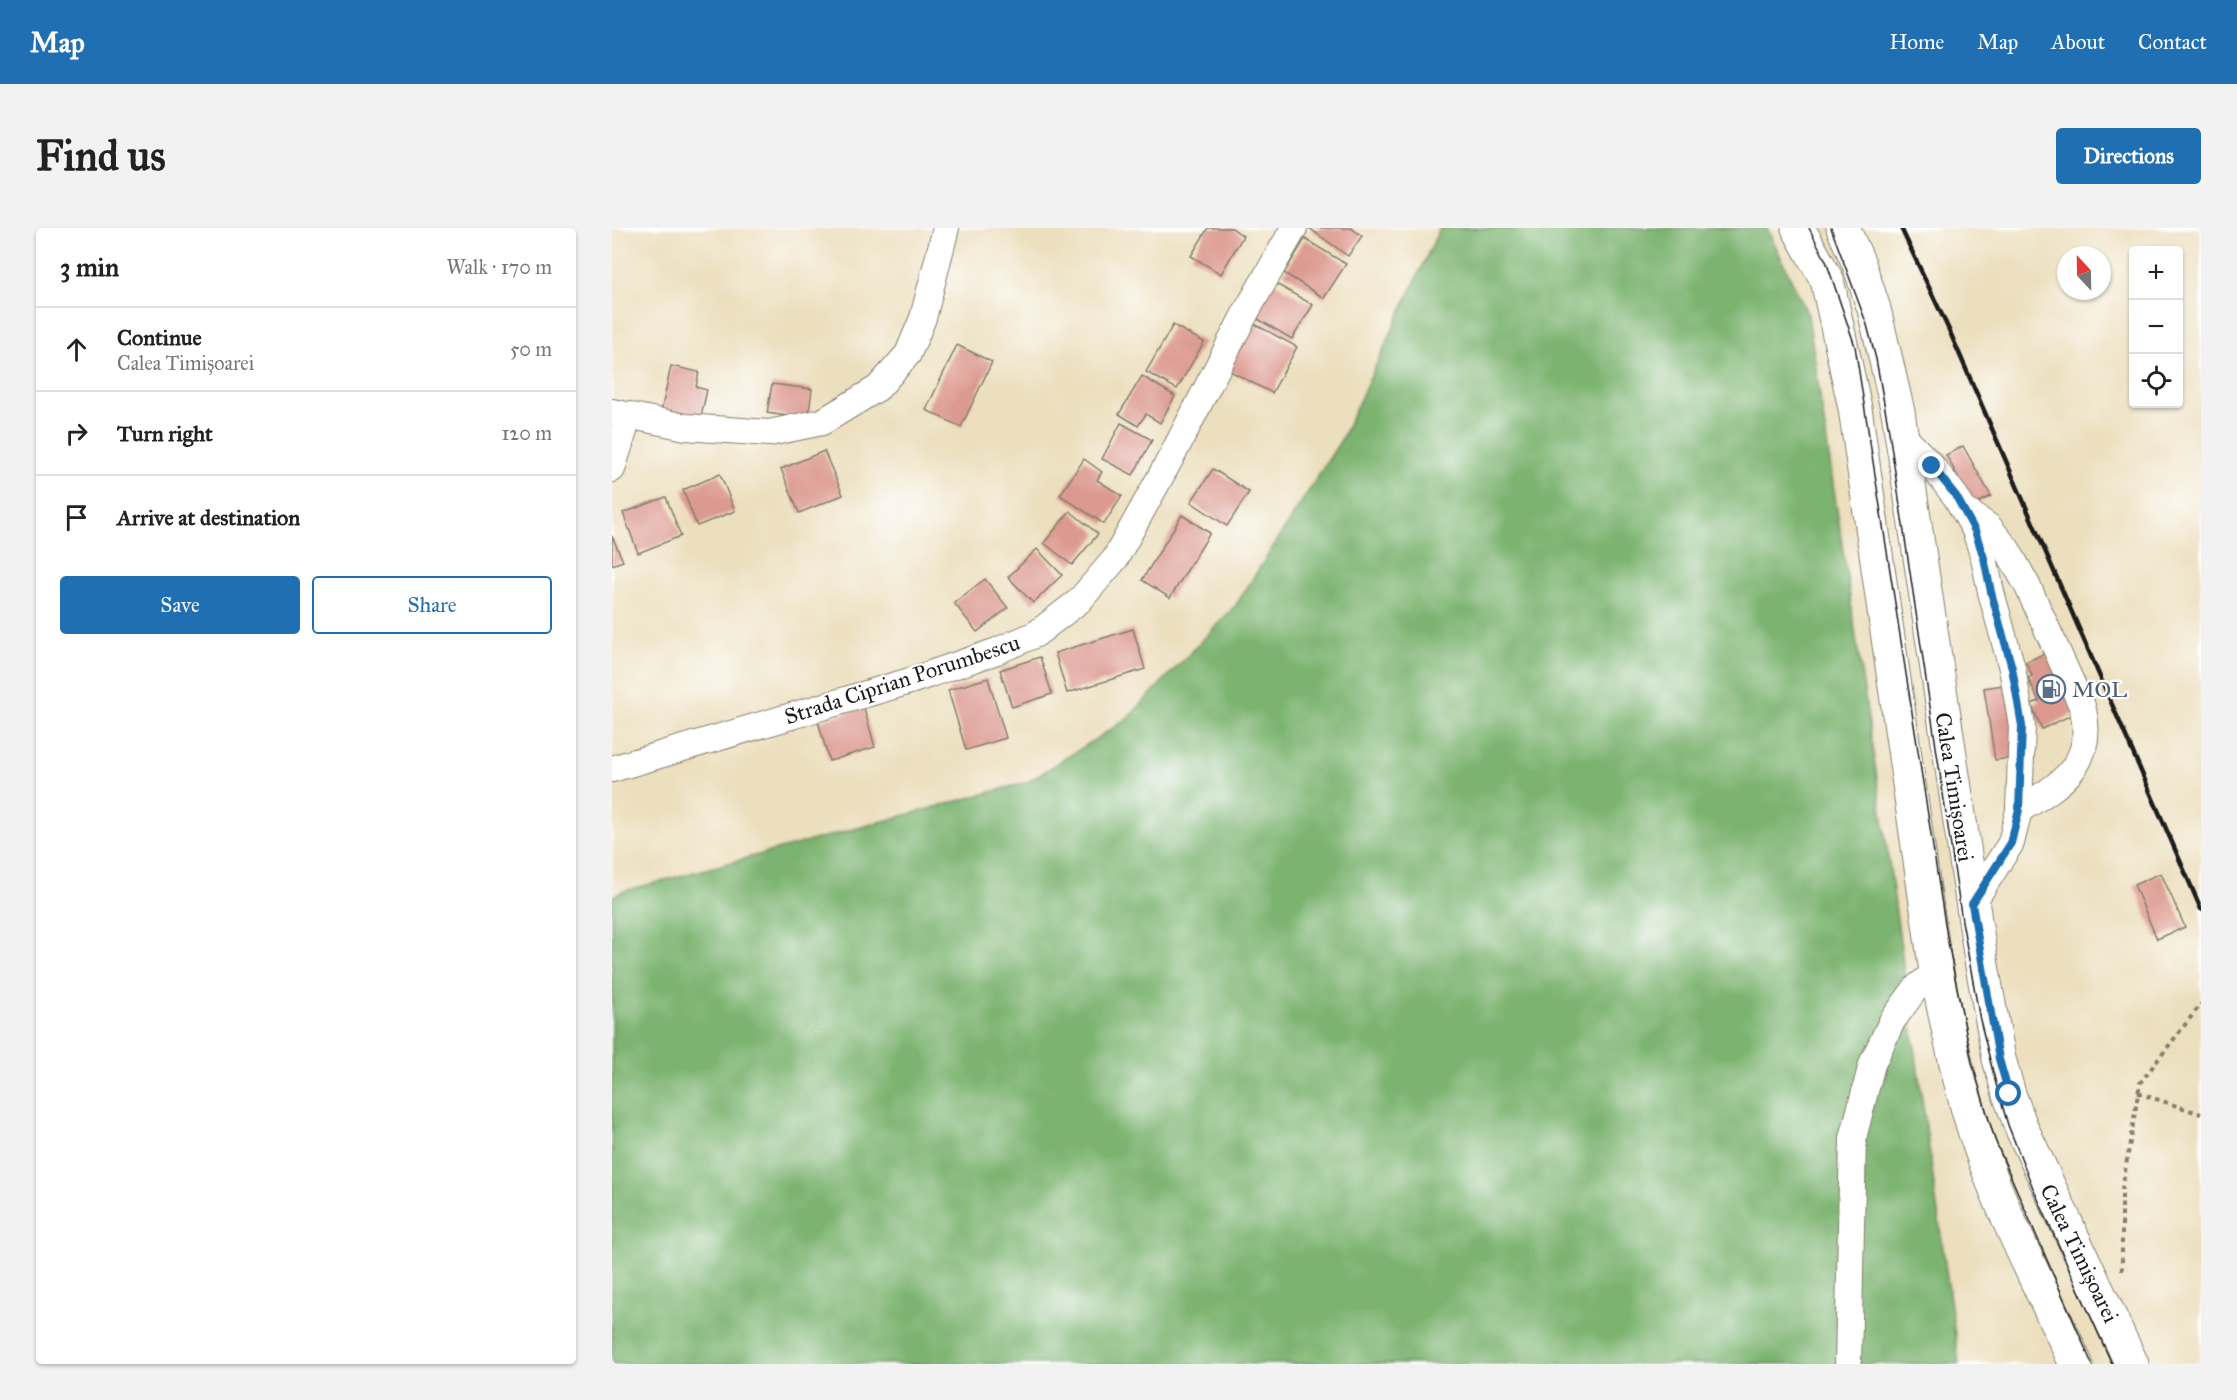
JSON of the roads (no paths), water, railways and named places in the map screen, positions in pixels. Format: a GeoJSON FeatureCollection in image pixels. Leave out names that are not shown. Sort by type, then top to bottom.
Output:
{"type":"FeatureCollection","features":[{"type":"Feature","properties":{"kind":"main road","name":"Calea Timișoarei"},"geometry":{"type":"LineString","coordinates":[[1798,228],[1827,280],[1856,408],[1936,972],[1969,1112],[1992,1179],[2076,1364]]}},
{"type":"Feature","properties":{"kind":"main road","name":"Calea Timișoarei"},"geometry":{"type":"LineString","coordinates":[[1843,228],[1859,264],[1874,309],[1902,435],[1972,904],[1999,1059],[2022,1129],[2132,1364]]}},
{"type":"Feature","properties":{"kind":"street"},"geometry":{"type":"LineString","coordinates":[[612,469],[621,413],[686,427],[769,433],[822,422],[878,387],[908,354],[923,318],[946,228]]}},
{"type":"Feature","properties":{"kind":"street","name":"Strada Ciprian Porumbescu"},"geometry":{"type":"LineString","coordinates":[[612,769],[910,681],[997,651],[1036,634],[1078,601],[1115,559],[1294,228]]}},
{"type":"Feature","properties":{"kind":"street"},"geometry":{"type":"LineString","coordinates":[[1902,435],[1932,466],[1965,510],[1984,558],[2016,691],[2022,726],[2019,810],[2011,843],[1972,904]]}},
{"type":"Feature","properties":{"kind":"street"},"geometry":{"type":"LineString","coordinates":[[1965,510],[1989,527],[2007,549],[2028,587],[2078,695],[2087,725],[2085,745],[2077,764],[2056,788],[2019,810]]}},
{"type":"Feature","properties":{"kind":"street"},"geometry":{"type":"LineString","coordinates":[[1848,1364],[1854,1138],[1872,1064],[1892,1021],[1916,988],[1936,972]]}},
{"type":"Feature","properties":{"kind":"tram line"},"geometry":{"type":"LineString","coordinates":[[1809,228],[1826,261],[1855,346],[1947,937],[1972,1063],[1995,1140],[2092,1364]]}},
{"type":"Feature","properties":{"kind":"tram line"},"geometry":{"type":"LineString","coordinates":[[1831,228],[1867,325],[1876,359],[1888,425],[1962,921],[1980,1020],[2008,1125],[2033,1188],[2112,1364]]}},
{"type":"Feature","properties":{"kind":"railway"},"geometry":{"type":"LineString","coordinates":[[1901,228],[1949,330],[2201,909]]}},
{"type":"Feature","properties":{"kind":"place","name":"MOL"},"geometry":{"type":"Point","coordinates":[2051,689]}}]}
